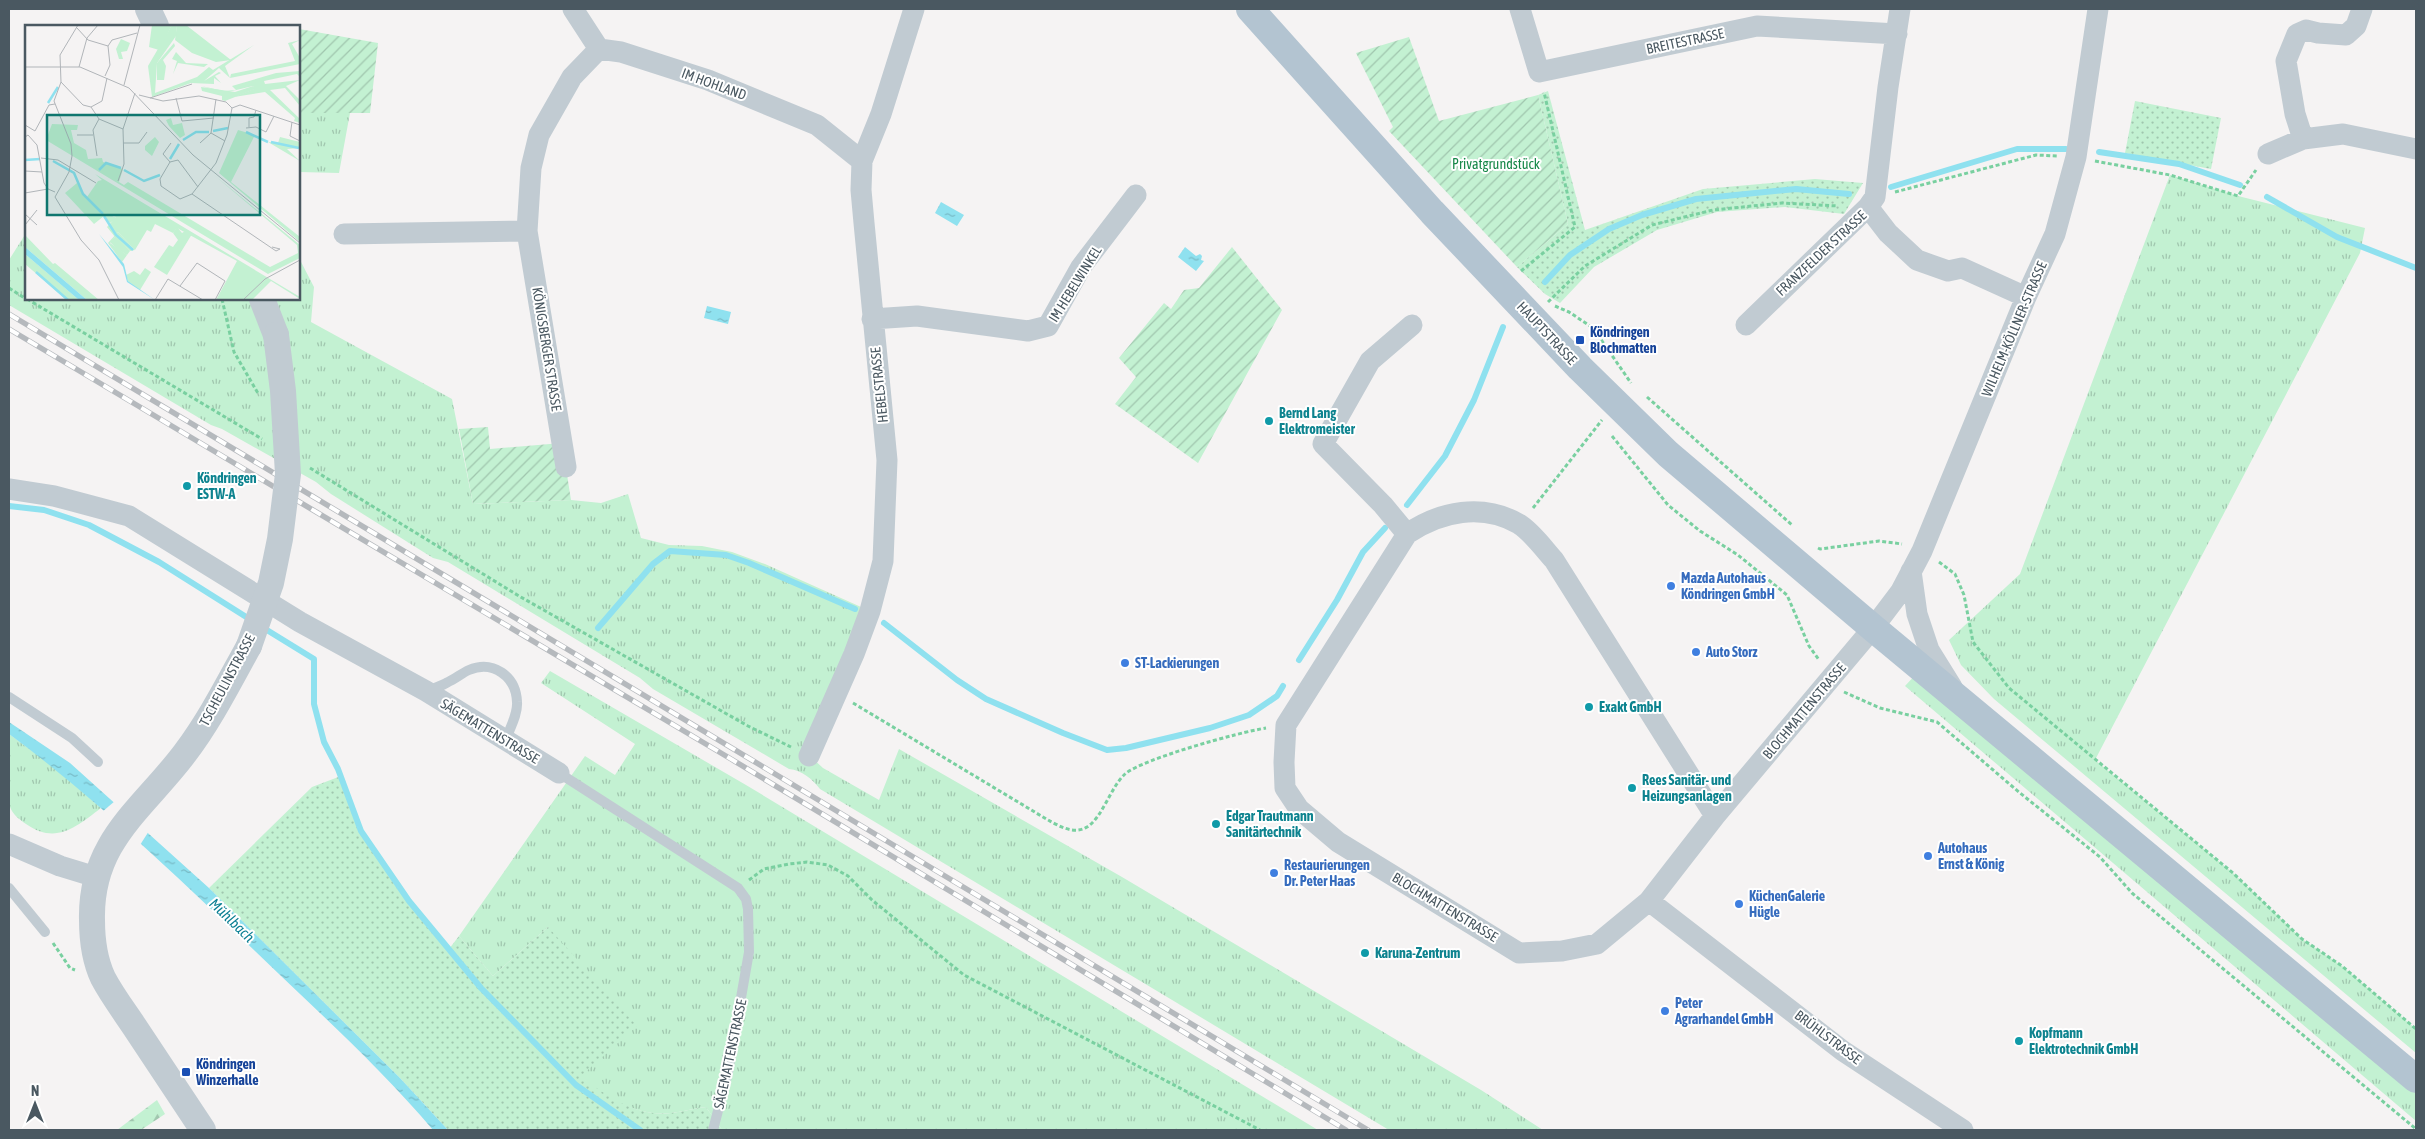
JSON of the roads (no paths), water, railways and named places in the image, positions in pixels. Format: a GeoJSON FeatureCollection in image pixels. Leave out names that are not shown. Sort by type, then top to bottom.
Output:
{"type":"FeatureCollection","features":[{"type":"Feature","properties":{"kind":"main road","name":"HAUPTSTRASSE"},"geometry":{"type":"LineString","coordinates":[[1250,9],[1432,212],[1605,418],[1668,454],[1873,628],[2416,1079]]}},
{"type":"Feature","properties":{"kind":"street"},"geometry":{"type":"LineString","coordinates":[[148,9],[156,25]]}},
{"type":"Feature","properties":{"kind":"street"},"geometry":{"type":"LineString","coordinates":[[573,9],[599,49]]}},
{"type":"Feature","properties":{"kind":"street","name":"HEBELSTRASSE"},"geometry":{"type":"LineString","coordinates":[[810,756],[870,611],[883,561],[887,460],[861,190],[862,161],[881,114],[914,9]]}},
{"type":"Feature","properties":{"kind":"street","name":"BREITESTRASSE"},"geometry":{"type":"LineString","coordinates":[[1520,9],[1539,72],[1757,26],[1897,34]]}},
{"type":"Feature","properties":{"kind":"street"},"geometry":{"type":"LineString","coordinates":[[1868,208],[1875,197],[1888,86],[1900,9]]}},
{"type":"Feature","properties":{"kind":"street","name":"WILHELM-KÖLLNER-STRASSE"},"geometry":{"type":"LineString","coordinates":[[1873,628],[1900,591],[1922,551],[2026,297],[2055,234],[2076,158],[2098,9]]}},
{"type":"Feature","properties":{"kind":"street"},"geometry":{"type":"LineString","coordinates":[[2303,139],[2295,114],[2286,61],[2297,34],[2306,30],[2346,35],[2356,26],[2362,9]]}},
{"type":"Feature","properties":{"kind":"street","name":"IM HOHLAND"},"geometry":{"type":"LineString","coordinates":[[599,49],[620,52],[708,80],[817,125],[862,161]]}},
{"type":"Feature","properties":{"kind":"street","name":"KÖNIGSBERGER STRASSE"},"geometry":{"type":"LineString","coordinates":[[566,467],[527,232],[531,168],[539,135],[572,78],[599,49]]}},
{"type":"Feature","properties":{"kind":"street"},"geometry":{"type":"LineString","coordinates":[[2268,154],[2303,139],[2343,134],[2416,149]]}},
{"type":"Feature","properties":{"kind":"street","name":"IM HEBELWINKEL"},"geometry":{"type":"LineString","coordinates":[[872,319],[917,316],[1028,330],[1048,326],[1082,267],[1136,195]]}},
{"type":"Feature","properties":{"kind":"street","name":"FRANZFELDER STRASSE"},"geometry":{"type":"LineString","coordinates":[[1746,325],[1868,208],[1888,232],[1917,260],[1948,271],[1962,268],[2026,297]]}},
{"type":"Feature","properties":{"kind":"street"},"geometry":{"type":"LineString","coordinates":[[344,234],[527,232]]}},
{"type":"Feature","properties":{"kind":"street","name":"TSCHEULINSTRASSE"},"geometry":{"type":"LineString","coordinates":[[203,1130],[103,978],[92,932],[91,908],[96,877],[117,833],[146,797],[185,754],[211,714],[249,646],[272,574],[280,539],[288,474],[283,391],[276,335],[262,300]]}},
{"type":"Feature","properties":{"kind":"street"},"geometry":{"type":"LineString","coordinates":[[1407,534],[1383,505],[1324,444],[1370,361],[1412,325]]}},
{"type":"Feature","properties":{"kind":"street","name":"SÄGEMATTENSTRASSE"},"geometry":{"type":"LineString","coordinates":[[9,489],[54,496],[129,516],[300,622],[426,691],[497,736],[506,739],[559,774]]}},
{"type":"Feature","properties":{"kind":"street","name":"BLOCHMATTENSTRASSE"},"geometry":{"type":"LineString","coordinates":[[1715,816],[1554,560],[1520,525],[1494,514],[1461,511],[1424,522],[1407,534],[1286,725],[1285,788],[1299,809],[1338,842],[1519,953],[1562,951],[1597,944],[1650,901],[1715,816],[1873,628]]}},
{"type":"Feature","properties":{"kind":"street"},"geometry":{"type":"LineString","coordinates":[[1911,572],[1917,614],[1929,650],[1962,702]]}},
{"type":"Feature","properties":{"kind":"street"},"geometry":{"type":"LineString","coordinates":[[9,844],[60,866],[96,877]]}},
{"type":"Feature","properties":{"kind":"street","name":"BRÜHLSTRASSE"},"geometry":{"type":"LineString","coordinates":[[1650,901],[1843,1051],[1963,1130]]}},
{"type":"Feature","properties":{"kind":"lane"},"geometry":{"type":"LineString","coordinates":[[426,691],[448,683],[469,670],[490,666],[503,672],[513,684],[518,703],[514,720],[506,739]]}},
{"type":"Feature","properties":{"kind":"lane"},"geometry":{"type":"LineString","coordinates":[[9,697],[72,738],[98,762]]}},
{"type":"Feature","properties":{"kind":"lane","name":"SÄGEMATTENSTRASSE"},"geometry":{"type":"LineString","coordinates":[[559,774],[738,888],[746,899],[749,952],[728,1072],[713,1130]]}},
{"type":"Feature","properties":{"kind":"lane"},"geometry":{"type":"LineString","coordinates":[[9,888],[45,932]]}},
{"type":"Feature","properties":{"kind":"water"},"geometry":{"type":"Polygon","coordinates":[[[941,202],[964,215],[957,226],[935,213],[941,202]]]}},
{"type":"Feature","properties":{"kind":"water"},"geometry":{"type":"Polygon","coordinates":[[[1185,247],[1196,256],[1200,254],[1202,256],[1201,260],[1204,261],[1196,271],[1178,257],[1185,247]]]}},
{"type":"Feature","properties":{"kind":"water"},"geometry":{"type":"Polygon","coordinates":[[[707,306],[731,312],[728,324],[704,318],[707,306]]]}},
{"type":"Feature","properties":{"kind":"water","name":"Mühlbach"},"geometry":{"type":"Polygon","coordinates":[[[9,722],[70,763],[209,888],[400,1078],[448,1130],[433,1130],[391,1083],[346,1038],[165,866],[104,811],[9,734],[9,722]]]}},
{"type":"Feature","properties":{"kind":"waterway"},"geometry":{"type":"LineString","coordinates":[[1891,187],[2017,149],[2066,149]]}},
{"type":"Feature","properties":{"kind":"waterway"},"geometry":{"type":"LineString","coordinates":[[2099,152],[2179,164],[2240,185]]}},
{"type":"Feature","properties":{"kind":"waterway"},"geometry":{"type":"LineString","coordinates":[[1545,282],[1570,255],[1609,229],[1642,215],[1696,199],[1796,189],[1849,194]]}},
{"type":"Feature","properties":{"kind":"waterway"},"geometry":{"type":"LineString","coordinates":[[2267,197],[2337,237],[2416,268]]}},
{"type":"Feature","properties":{"kind":"waterway"},"geometry":{"type":"LineString","coordinates":[[1407,505],[1445,456],[1474,400],[1503,327]]}},
{"type":"Feature","properties":{"kind":"waterway"},"geometry":{"type":"LineString","coordinates":[[9,506],[44,510],[89,525],[159,562],[251,620]]}},
{"type":"Feature","properties":{"kind":"waterway"},"geometry":{"type":"LineString","coordinates":[[1299,660],[1337,600],[1363,552],[1385,528]]}},
{"type":"Feature","properties":{"kind":"waterway"},"geometry":{"type":"LineString","coordinates":[[598,628],[653,564],[670,551],[726,555],[749,563],[855,609]]}},
{"type":"Feature","properties":{"kind":"waterway"},"geometry":{"type":"LineString","coordinates":[[884,623],[957,680],[986,699],[1107,750],[1126,748],[1210,728],[1249,715],[1277,696],[1283,686]]}},
{"type":"Feature","properties":{"kind":"waterway"},"geometry":{"type":"LineString","coordinates":[[262,627],[314,659],[314,704],[324,742],[338,769],[361,831],[409,901],[481,988],[576,1085],[640,1130]]}},
{"type":"Feature","properties":{"kind":"railway"},"geometry":{"type":"LineString","coordinates":[[9,314],[1368,1130]]}},
{"type":"Feature","properties":{"kind":"railway"},"geometry":{"type":"LineString","coordinates":[[9,329],[731,759],[1346,1130]]}},
{"type":"Feature","properties":{"kind":"place","name":"Köndringen Blochmatten"},"geometry":{"type":"Point","coordinates":[1580,340]}},
{"type":"Feature","properties":{"kind":"place","name":"Bernd Lang Elektromeister"},"geometry":{"type":"Point","coordinates":[1269,421]}},
{"type":"Feature","properties":{"kind":"place","name":"Köndringen ESTW-A"},"geometry":{"type":"Point","coordinates":[187,486]}},
{"type":"Feature","properties":{"kind":"place","name":"Mazda Autohaus Köndringen GmbH"},"geometry":{"type":"Point","coordinates":[1671,586]}},
{"type":"Feature","properties":{"kind":"place","name":"Auto Storz"},"geometry":{"type":"Point","coordinates":[1696,652]}},
{"type":"Feature","properties":{"kind":"place","name":"ST-Lackierungen"},"geometry":{"type":"Point","coordinates":[1125,663]}},
{"type":"Feature","properties":{"kind":"place","name":"Exakt GmbH"},"geometry":{"type":"Point","coordinates":[1589,707]}},
{"type":"Feature","properties":{"kind":"place","name":"Rees Sanitär- und Heizungsanlagen"},"geometry":{"type":"Point","coordinates":[1632,788]}},
{"type":"Feature","properties":{"kind":"place","name":"Edgar Trautmann Sanitärtechnik"},"geometry":{"type":"Point","coordinates":[1216,824]}},
{"type":"Feature","properties":{"kind":"place","name":"Autohaus Ernst & König"},"geometry":{"type":"Point","coordinates":[1928,856]}},
{"type":"Feature","properties":{"kind":"place","name":"Restaurierungen Dr. Peter Haas"},"geometry":{"type":"Point","coordinates":[1274,873]}},
{"type":"Feature","properties":{"kind":"place","name":"KüchenGalerie Hügle"},"geometry":{"type":"Point","coordinates":[1739,904]}},
{"type":"Feature","properties":{"kind":"place","name":"Karuna-Zentrum"},"geometry":{"type":"Point","coordinates":[1365,953]}},
{"type":"Feature","properties":{"kind":"place","name":"Peter Agrarhandel GmbH"},"geometry":{"type":"Point","coordinates":[1665,1011]}},
{"type":"Feature","properties":{"kind":"place","name":"Kopfmann Elektrotechnik GmbH"},"geometry":{"type":"Point","coordinates":[2019,1041]}},
{"type":"Feature","properties":{"kind":"place","name":"Köndringen Winzerhalle"},"geometry":{"type":"Point","coordinates":[186,1072]}},
{"type":"Feature","properties":{"kind":"park label","name":"Privatgrundstück"},"geometry":{"type":"Point","coordinates":[1496,164]}}]}
